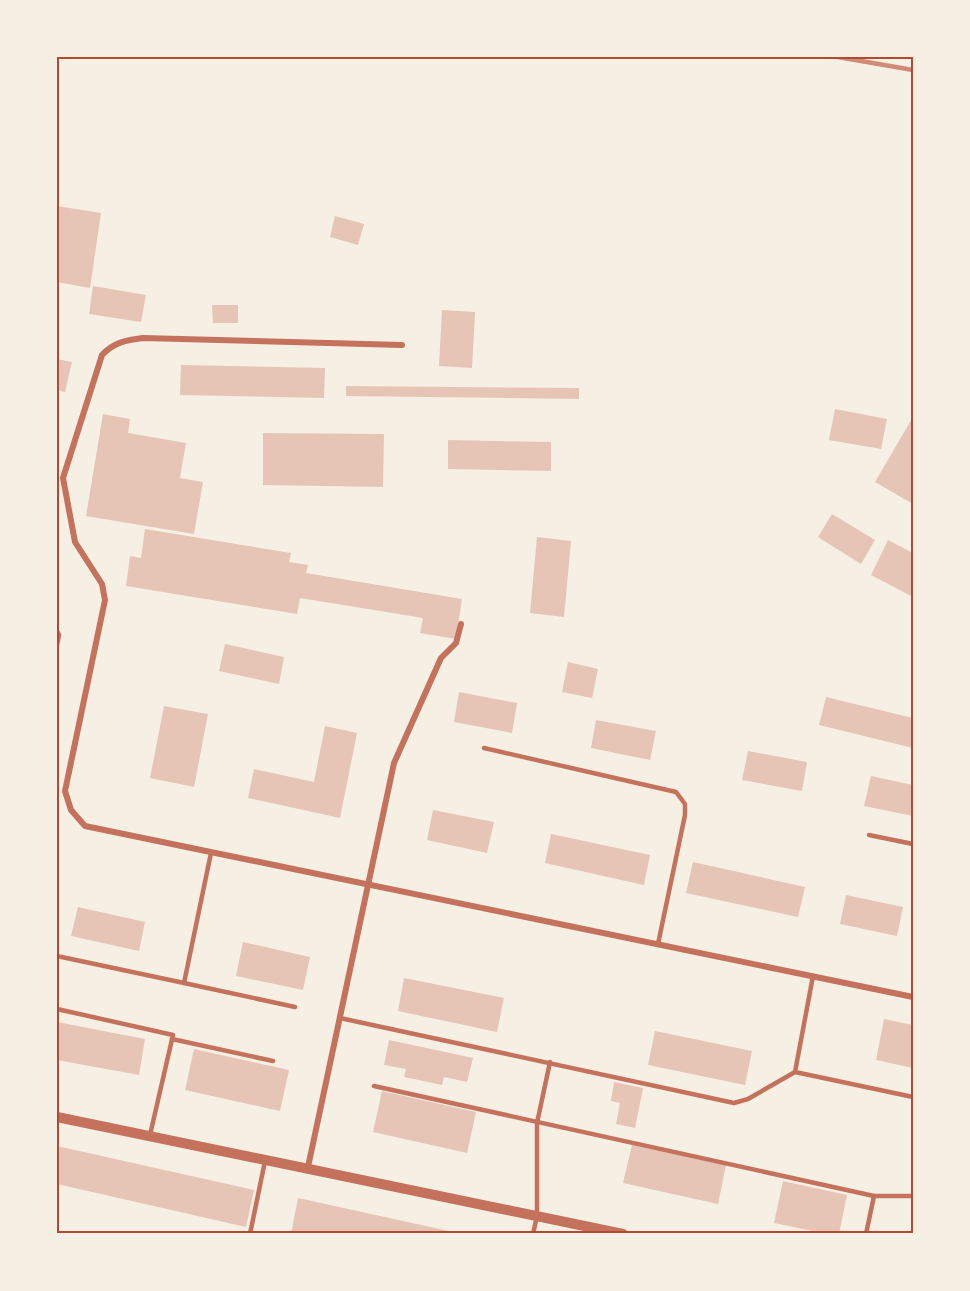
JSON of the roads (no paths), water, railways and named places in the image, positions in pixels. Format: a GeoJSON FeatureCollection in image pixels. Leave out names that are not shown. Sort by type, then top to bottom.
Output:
{"type":"FeatureCollection","features":[{"type":"Feature","properties":{"kind":"street"},"geometry":{"type":"LineString","coordinates":[[402,345],[143,338],[123,340],[102,355],[60,477],[75,542],[102,584],[105,600],[65,791],[71,810],[85,826],[913,997]]}},
{"type":"Feature","properties":{"kind":"street"},"geometry":{"type":"LineString","coordinates":[[308,1167],[394,763],[441,658],[456,643],[461,624]]}},
{"type":"Feature","properties":{"kind":"street"},"geometry":{"type":"LineString","coordinates":[[57,1117],[308,1167],[623,1234]]}},
{"type":"Feature","properties":{"kind":"lane"},"geometry":{"type":"LineString","coordinates":[[57,631],[59,635],[57,645]]}},
{"type":"Feature","properties":{"kind":"lane"},"geometry":{"type":"LineString","coordinates":[[484,748],[676,792],[685,804],[685,815],[657,944]]}},
{"type":"Feature","properties":{"kind":"lane"},"geometry":{"type":"LineString","coordinates":[[57,789],[65,791]]}},
{"type":"Feature","properties":{"kind":"lane"},"geometry":{"type":"LineString","coordinates":[[869,835],[913,844]]}},
{"type":"Feature","properties":{"kind":"lane"},"geometry":{"type":"LineString","coordinates":[[184,984],[211,853]]}},
{"type":"Feature","properties":{"kind":"lane"},"geometry":{"type":"LineString","coordinates":[[57,956],[295,1007]]}},
{"type":"Feature","properties":{"kind":"lane"},"geometry":{"type":"LineString","coordinates":[[795,1072],[813,976]]}},
{"type":"Feature","properties":{"kind":"lane"},"geometry":{"type":"LineString","coordinates":[[57,1009],[173,1035],[150,1135]]}},
{"type":"Feature","properties":{"kind":"lane"},"geometry":{"type":"LineString","coordinates":[[340,1018],[734,1103],[747,1099],[795,1072],[913,1097]]}},
{"type":"Feature","properties":{"kind":"lane"},"geometry":{"type":"LineString","coordinates":[[172,1039],[273,1061]]}},
{"type":"Feature","properties":{"kind":"lane"},"geometry":{"type":"LineString","coordinates":[[534,1234],[537,1216],[537,1123],[550,1062]]}},
{"type":"Feature","properties":{"kind":"lane"},"geometry":{"type":"LineString","coordinates":[[374,1086],[874,1196],[913,1196]]}},
{"type":"Feature","properties":{"kind":"lane"},"geometry":{"type":"LineString","coordinates":[[250,1234],[266,1159]]}},
{"type":"Feature","properties":{"kind":"lane"},"geometry":{"type":"LineString","coordinates":[[866,1234],[874,1196]]}},
{"type":"Feature","properties":{"kind":"railway"},"geometry":{"type":"LineString","coordinates":[[838,57],[913,70]]}}]}
